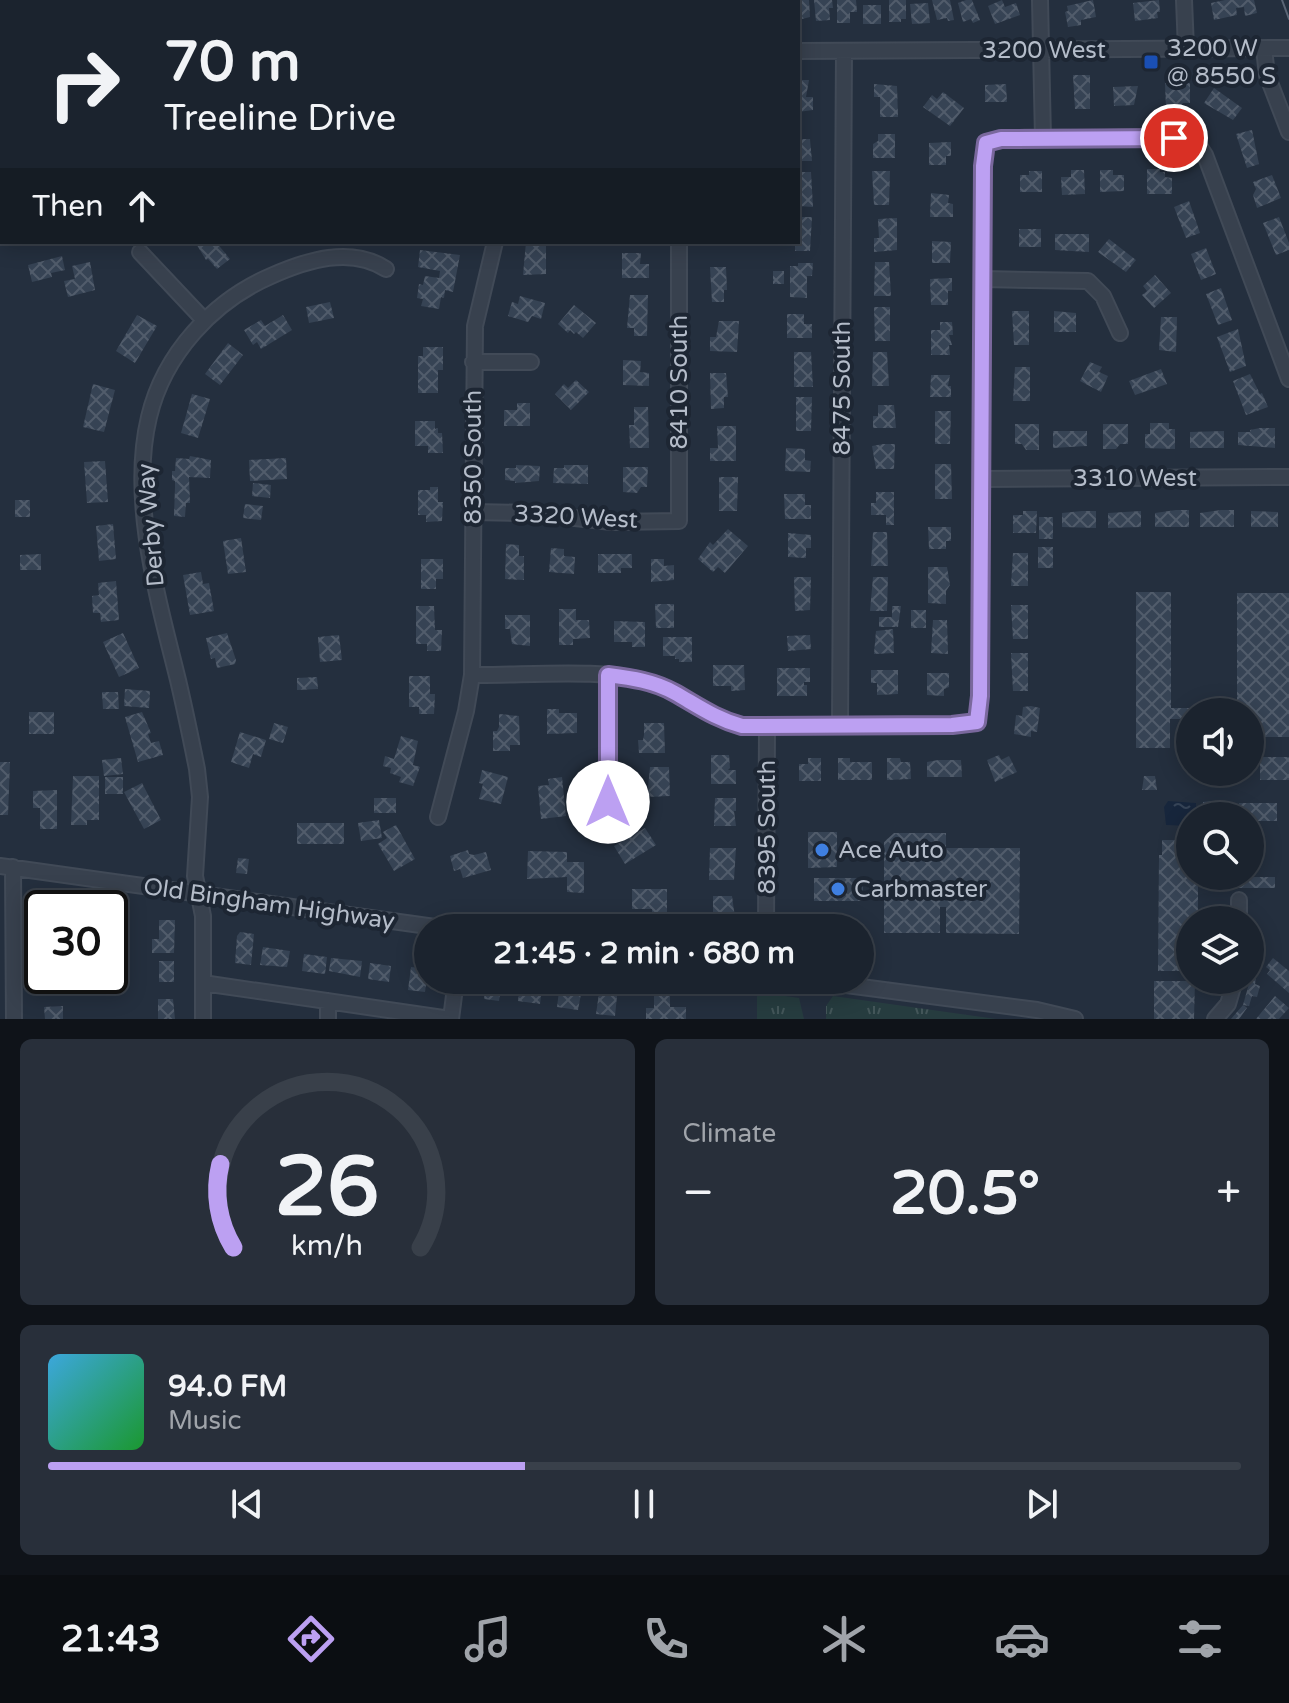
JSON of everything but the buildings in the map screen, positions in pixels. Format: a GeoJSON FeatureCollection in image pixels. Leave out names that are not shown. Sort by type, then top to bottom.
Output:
{"type":"FeatureCollection","features":[{"type":"Feature","properties":{"kind":"street"},"geometry":{"type":"LineString","coordinates":[[1040,0],[1043,138]]}},
{"type":"Feature","properties":{"kind":"street"},"geometry":{"type":"LineString","coordinates":[[1184,0],[1186,49]]}},
{"type":"Feature","properties":{"kind":"street","name":"3200 West"},"geometry":{"type":"LineString","coordinates":[[800,51],[1289,48]]}},
{"type":"Feature","properties":{"kind":"street"},"geometry":{"type":"LineString","coordinates":[[1264,49],[1267,75],[1289,132]]}},
{"type":"Feature","properties":{"kind":"street","name":"8475 South"},"geometry":{"type":"LineString","coordinates":[[840,726],[844,51]]}},
{"type":"Feature","properties":{"kind":"street"},"geometry":{"type":"LineString","coordinates":[[472,675],[608,675],[653,683],[722,721],[742,726],[952,725],[977,722],[980,696],[983,166],[986,143],[1001,139],[1043,138],[1174,138],[1196,141],[1205,155],[1289,379]]}},
{"type":"Feature","properties":{"kind":"street","name":"8350 South"},"geometry":{"type":"LineString","coordinates":[[438,817],[466,711],[472,675],[473,362],[477,311],[494,244]]}},
{"type":"Feature","properties":{"kind":"street","name":"8410 South"},"geometry":{"type":"LineString","coordinates":[[679,244],[679,521]]}},
{"type":"Feature","properties":{"kind":"street"},"geometry":{"type":"LineString","coordinates":[[140,252],[204,320]]}},
{"type":"Feature","properties":{"kind":"street","name":"Derby Way"},"geometry":{"type":"LineString","coordinates":[[203,1019],[203,916],[195,876],[200,797],[197,769],[150,556],[143,458],[149,417],[161,383],[180,351],[204,320],[250,285],[304,265],[347,255],[373,261],[386,269]]}},
{"type":"Feature","properties":{"kind":"street"},"geometry":{"type":"LineString","coordinates":[[983,279],[1088,281],[1103,296],[1120,333]]}},
{"type":"Feature","properties":{"kind":"street"},"geometry":{"type":"LineString","coordinates":[[473,362],[531,362]]}},
{"type":"Feature","properties":{"kind":"street","name":"3310 West"},"geometry":{"type":"LineString","coordinates":[[981,479],[1289,477]]}},
{"type":"Feature","properties":{"kind":"street","name":"3320 West"},"geometry":{"type":"LineString","coordinates":[[473,512],[529,513],[612,522],[679,521]]}},
{"type":"Feature","properties":{"kind":"street"},"geometry":{"type":"LineString","coordinates":[[608,675],[608,802]]}},
{"type":"Feature","properties":{"kind":"street","name":"8395 South"},"geometry":{"type":"LineString","coordinates":[[766,914],[767,727]]}},
{"type":"Feature","properties":{"kind":"street"},"geometry":{"type":"LineString","coordinates":[[7,866],[14,1019]]}},
{"type":"Feature","properties":{"kind":"street","name":"Old Bingham Highway"},"geometry":{"type":"LineString","coordinates":[[7,866],[414,924]]}},
{"type":"Feature","properties":{"kind":"street"},"geometry":{"type":"LineString","coordinates":[[1239,900],[1239,906]]}},
{"type":"Feature","properties":{"kind":"street"},"geometry":{"type":"LineString","coordinates":[[203,983],[450,1019],[454,994]]}},
{"type":"Feature","properties":{"kind":"street"},"geometry":{"type":"LineString","coordinates":[[874,989],[1037,1010],[1075,1019]]}},
{"type":"Feature","properties":{"kind":"street"},"geometry":{"type":"LineString","coordinates":[[1215,1019],[1228,1004],[1231,994]]}},
{"type":"Feature","properties":{"kind":"street"},"geometry":{"type":"LineString","coordinates":[[328,1001],[328,1019]]}},
{"type":"Feature","properties":{"kind":"green space"},"geometry":{"type":"Polygon","coordinates":[[[757,994],[771,994],[799,998],[804,1019],[757,1019],[757,994]]]}},
{"type":"Feature","properties":{"kind":"green space"},"geometry":{"type":"Polygon","coordinates":[[[833,996],[996,1019],[826,1019],[826,1006],[833,996]]]}},
{"type":"Feature","properties":{"kind":"water"},"geometry":{"type":"Polygon","coordinates":[[[1168,801],[1182,802],[1176,802],[1176,825],[1166,825],[1164,807],[1168,801]]]}},
{"type":"Feature","properties":{"kind":"tram line"},"geometry":{"type":"LineString","coordinates":[[1282,0],[1289,19]]}},
{"type":"Feature","properties":{"kind":"place","name":"3200 W @ 8550 S"},"geometry":{"type":"Point","coordinates":[1151,62]}},
{"type":"Feature","properties":{"kind":"place","name":"Ace Auto"},"geometry":{"type":"Point","coordinates":[822,850]}},
{"type":"Feature","properties":{"kind":"place","name":"Carbmaster"},"geometry":{"type":"Point","coordinates":[838,889]}},
{"type":"Feature","properties":{"kind":"route"},"geometry":{"type":"LineString","coordinates":[[608,802],[608,675],[653,683],[722,721],[742,726],[952,725],[977,722],[980,696],[983,166],[986,143],[1001,139],[1174,138]]}}]}
